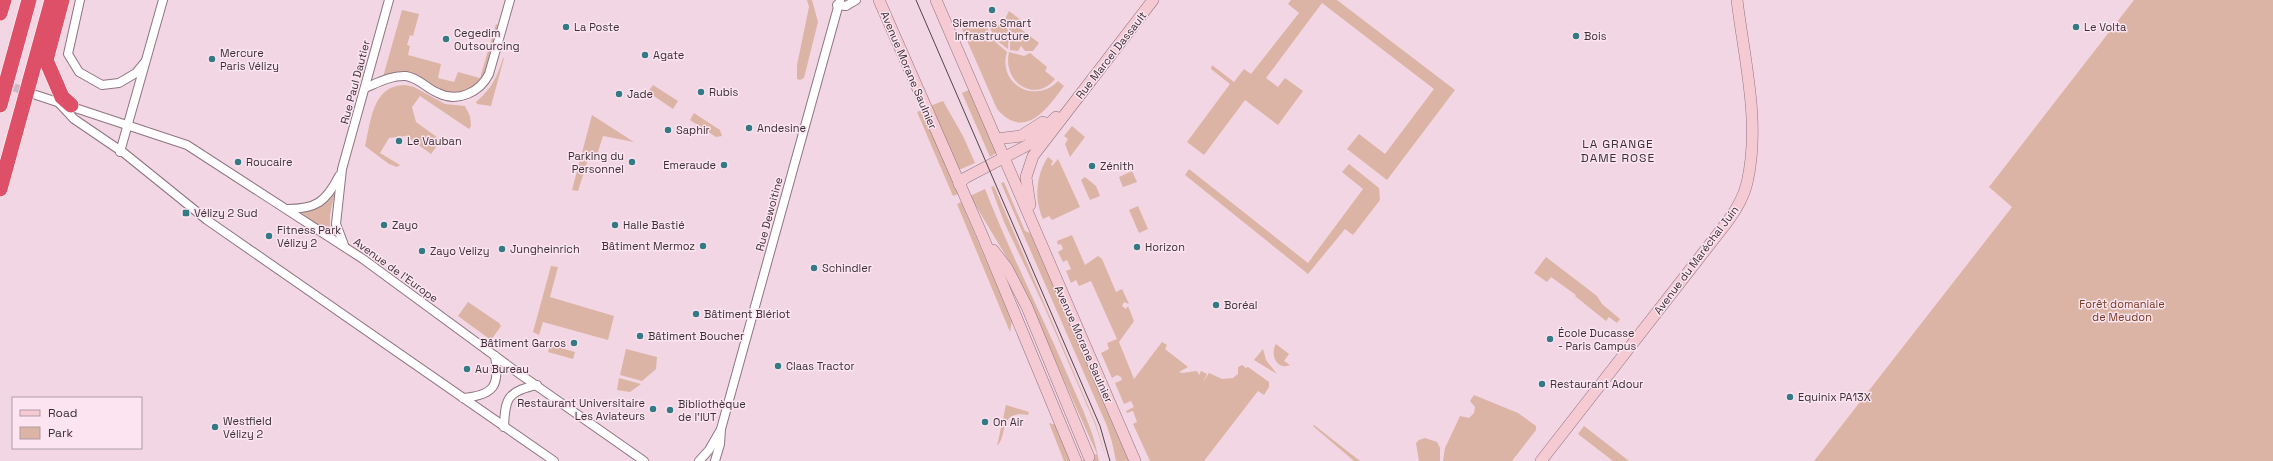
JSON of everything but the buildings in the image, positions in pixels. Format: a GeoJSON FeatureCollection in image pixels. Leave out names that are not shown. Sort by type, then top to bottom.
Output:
{"type":"FeatureCollection","features":[{"type":"Feature","properties":{"kind":"highway"},"geometry":{"type":"LineString","coordinates":[[0,13],[4,0]]}},
{"type":"Feature","properties":{"kind":"highway"},"geometry":{"type":"LineString","coordinates":[[0,105],[29,0]]}},
{"type":"Feature","properties":{"kind":"highway"},"geometry":{"type":"LineString","coordinates":[[0,189],[52,0]]}},
{"type":"Feature","properties":{"kind":"highway"},"geometry":{"type":"LineString","coordinates":[[62,0],[46,60],[65,104]]}},
{"type":"Feature","properties":{"kind":"main road","name":"Avenue Morane Saulnier"},"geometry":{"type":"LineString","coordinates":[[879,0],[983,237],[1076,461]]}},
{"type":"Feature","properties":{"kind":"main road","name":"Avenue Morane Saulnier"},"geometry":{"type":"LineString","coordinates":[[936,0],[996,139],[1000,165],[1024,222],[1033,226]]}},
{"type":"Feature","properties":{"kind":"main road","name":"Rue Marcel Dassault"},"geometry":{"type":"LineString","coordinates":[[1028,215],[1031,207],[1026,176],[1030,163],[1153,0]]}},
{"type":"Feature","properties":{"kind":"main road","name":"Avenue du Maréchal Juin"},"geometry":{"type":"LineString","coordinates":[[1541,461],[1728,221],[1736,209],[1747,184],[1752,154],[1753,126],[1737,0]]}},
{"type":"Feature","properties":{"kind":"main road","name":"Rue Marcel Dassault"},"geometry":{"type":"LineString","coordinates":[[996,139],[1021,136],[1069,110]]}},
{"type":"Feature","properties":{"kind":"main road","name":"Rue Marcel Dassault"},"geometry":{"type":"LineString","coordinates":[[1000,160],[1028,145],[1056,116]]}},
{"type":"Feature","properties":{"kind":"main road","name":"Avenue Morane Saulnier"},"geometry":{"type":"LineString","coordinates":[[1000,160],[1033,226],[1136,461]]}},
{"type":"Feature","properties":{"kind":"main road"},"geometry":{"type":"LineString","coordinates":[[959,184],[965,178],[1000,160]]}},
{"type":"Feature","properties":{"kind":"main road","name":"Avenue Morane Saulnier"},"geometry":{"type":"LineString","coordinates":[[983,237],[1007,268],[1027,307],[1090,457]]}},
{"type":"Feature","properties":{"kind":"street"},"geometry":{"type":"LineString","coordinates":[[80,0],[68,54],[79,72],[102,85],[119,83],[136,73],[147,60]]}},
{"type":"Feature","properties":{"kind":"street"},"geometry":{"type":"LineString","coordinates":[[122,152],[163,0]]}},
{"type":"Feature","properties":{"kind":"street","name":"Rue Paul Dautier"},"geometry":{"type":"LineString","coordinates":[[346,247],[340,239],[336,224],[342,169],[388,0]]}},
{"type":"Feature","properties":{"kind":"street"},"geometry":{"type":"LineString","coordinates":[[365,88],[390,78],[405,76],[418,80],[447,97],[459,97],[473,92],[485,82],[489,74],[510,0]]}},
{"type":"Feature","properties":{"kind":"street","name":"Rue Dewoitine"},"geometry":{"type":"LineString","coordinates":[[715,461],[720,444],[721,429],[838,2],[846,6],[856,0]]}},
{"type":"Feature","properties":{"kind":"street","name":"Avenue de l'Europe"},"geometry":{"type":"LineString","coordinates":[[36,95],[180,141],[346,247],[495,356],[644,461]]}},
{"type":"Feature","properties":{"kind":"street"},"geometry":{"type":"LineString","coordinates":[[65,104],[74,119],[122,152],[207,220],[554,461]]}},
{"type":"Feature","properties":{"kind":"street","name":"Rue Paul Dautier"},"geometry":{"type":"LineString","coordinates":[[286,209],[317,205],[327,196],[342,169]]}},
{"type":"Feature","properties":{"kind":"street"},"geometry":{"type":"LineString","coordinates":[[463,398],[487,394],[493,387],[497,379],[495,356]]}},
{"type":"Feature","properties":{"kind":"street"},"geometry":{"type":"LineString","coordinates":[[504,427],[505,406],[509,397],[517,390],[537,385]]}},
{"type":"Feature","properties":{"kind":"street","name":"Rue Dewoitine"},"geometry":{"type":"LineString","coordinates":[[699,461],[709,450],[721,429]]}},
{"type":"Feature","properties":{"kind":"green space"},"geometry":{"type":"Polygon","coordinates":[[[807,0],[812,0],[818,22],[804,78],[800,80],[797,79],[797,65],[809,7],[807,0]]]}},
{"type":"Feature","properties":{"kind":"green space"},"geometry":{"type":"Polygon","coordinates":[[[1291,0],[1337,0],[1455,90],[1387,180],[1347,149],[1359,134],[1385,154],[1434,89],[1322,3],[1266,78],[1278,87],[1285,78],[1303,91],[1278,125],[1245,100],[1204,155],[1187,142],[1230,84],[1211,69],[1212,65],[1234,82],[1244,69],[1251,74],[1299,13],[1288,4],[1291,0]]]}},
{"type":"Feature","properties":{"kind":"green space","name":"Forêt domaniale de Meudon"},"geometry":{"type":"Polygon","coordinates":[[[2134,0],[2273,0],[2273,461],[1814,461],[2012,207],[1989,187],[2134,0]]]}},
{"type":"Feature","properties":{"kind":"green space"},"geometry":{"type":"Polygon","coordinates":[[[402,10],[419,14],[413,36],[410,35],[407,45],[410,46],[408,55],[441,64],[438,78],[454,82],[458,72],[480,78],[496,24],[498,25],[489,63],[483,77],[479,82],[468,89],[451,93],[444,91],[410,73],[396,73],[383,77],[402,10]]]}},
{"type":"Feature","properties":{"kind":"green space"},"geometry":{"type":"Polygon","coordinates":[[[1009,11],[1021,20],[1017,26],[1039,43],[1033,51],[1025,51],[1021,46],[1018,51],[1010,50],[1010,31],[1005,19],[1009,11]]]}},
{"type":"Feature","properties":{"kind":"green space"},"geometry":{"type":"Polygon","coordinates":[[[1004,21],[1009,32],[1008,49],[996,40],[989,26],[998,25],[1004,21]]]}},
{"type":"Feature","properties":{"kind":"green space"},"geometry":{"type":"Polygon","coordinates":[[[978,22],[987,26],[991,38],[1007,52],[1005,63],[1008,73],[1013,82],[1020,88],[1029,91],[1039,91],[1049,88],[1058,81],[1064,86],[1043,112],[1035,118],[1026,122],[1017,122],[1007,118],[997,109],[962,29],[978,22]]]}},
{"type":"Feature","properties":{"kind":"green space"},"geometry":{"type":"Polygon","coordinates":[[[1009,52],[1024,56],[1030,53],[1047,67],[1045,71],[1055,79],[1047,86],[1038,90],[1022,86],[1015,80],[1010,72],[1008,63],[1009,52]]]}},
{"type":"Feature","properties":{"kind":"green space"},"geometry":{"type":"Polygon","coordinates":[[[503,58],[491,106],[477,104],[476,102],[493,83],[503,58]]]}},
{"type":"Feature","properties":{"kind":"green space"},"geometry":{"type":"Polygon","coordinates":[[[405,85],[414,87],[445,104],[465,106],[470,116],[471,126],[469,129],[420,96],[412,107],[416,122],[441,140],[431,154],[406,136],[389,138],[380,153],[400,165],[397,167],[389,164],[365,146],[372,116],[379,98],[386,91],[394,87],[405,85]]]}},
{"type":"Feature","properties":{"kind":"green space"},"geometry":{"type":"Polygon","coordinates":[[[653,85],[678,101],[673,109],[648,92],[653,85]]]}},
{"type":"Feature","properties":{"kind":"green space"},"geometry":{"type":"Polygon","coordinates":[[[969,90],[996,153],[990,157],[962,93],[969,90]]]}},
{"type":"Feature","properties":{"kind":"green space"},"geometry":{"type":"Polygon","coordinates":[[[943,101],[963,136],[975,163],[961,169],[959,169],[930,106],[943,101]]]}},
{"type":"Feature","properties":{"kind":"green space"},"geometry":{"type":"Polygon","coordinates":[[[922,110],[958,194],[953,196],[917,112],[922,110]]]}},
{"type":"Feature","properties":{"kind":"green space"},"geometry":{"type":"Polygon","coordinates":[[[694,113],[720,130],[722,136],[716,137],[690,120],[694,113]]]}},
{"type":"Feature","properties":{"kind":"green space"},"geometry":{"type":"Polygon","coordinates":[[[592,115],[634,142],[603,136],[595,161],[588,159],[578,191],[572,190],[592,115]]]}},
{"type":"Feature","properties":{"kind":"green space"},"geometry":{"type":"Polygon","coordinates":[[[1072,126],[1085,137],[1070,157],[1065,144],[1068,139],[1064,136],[1072,126]]]}},
{"type":"Feature","properties":{"kind":"green space"},"geometry":{"type":"Polygon","coordinates":[[[1048,157],[1053,161],[1051,164],[1052,166],[1058,159],[1080,207],[1052,220],[1049,216],[1043,219],[1037,195],[1041,171],[1048,157]]]}},
{"type":"Feature","properties":{"kind":"green space"},"geometry":{"type":"Polygon","coordinates":[[[1349,164],[1379,188],[1380,200],[1353,235],[1345,229],[1308,274],[1185,175],[1189,169],[1308,263],[1363,189],[1342,172],[1349,164]]]}},
{"type":"Feature","properties":{"kind":"green space"},"geometry":{"type":"Polygon","coordinates":[[[1132,171],[1137,182],[1123,187],[1119,177],[1132,171]]]}},
{"type":"Feature","properties":{"kind":"green space"},"geometry":{"type":"Polygon","coordinates":[[[1085,177],[1096,186],[1100,196],[1090,200],[1081,180],[1085,177]]]}},
{"type":"Feature","properties":{"kind":"green space"},"geometry":{"type":"Polygon","coordinates":[[[1004,182],[1025,231],[1030,233],[1131,461],[1116,461],[1107,426],[1001,183],[1004,182]]]}},
{"type":"Feature","properties":{"kind":"green space"},"geometry":{"type":"Polygon","coordinates":[[[994,186],[1096,424],[1107,461],[1095,424],[1043,304],[1004,222],[991,187],[994,186]]]}},
{"type":"Feature","properties":{"kind":"green space"},"geometry":{"type":"Polygon","coordinates":[[[336,188],[330,214],[330,233],[302,213],[336,188]]]}},
{"type":"Feature","properties":{"kind":"green space"},"geometry":{"type":"Polygon","coordinates":[[[985,189],[1082,407],[1094,439],[1099,461],[1081,461],[1097,454],[1016,273],[970,196],[985,189]]]}},
{"type":"Feature","properties":{"kind":"green space"},"geometry":{"type":"Polygon","coordinates":[[[961,202],[1012,321],[1010,332],[957,204],[961,202]]]}},
{"type":"Feature","properties":{"kind":"green space"},"geometry":{"type":"Polygon","coordinates":[[[1138,206],[1148,229],[1139,233],[1129,210],[1138,206]]]}},
{"type":"Feature","properties":{"kind":"green space"},"geometry":{"type":"Polygon","coordinates":[[[1072,235],[1085,265],[1098,256],[1102,259],[1116,292],[1122,289],[1129,304],[1124,302],[1122,306],[1126,309],[1128,306],[1134,321],[1119,342],[1134,379],[1162,342],[1167,345],[1165,349],[1188,367],[1179,372],[1197,371],[1199,375],[1201,371],[1207,374],[1203,382],[1209,373],[1222,379],[1233,378],[1238,374],[1238,367],[1242,365],[1246,368],[1248,367],[1269,382],[1269,387],[1264,395],[1258,391],[1204,461],[1150,461],[1133,424],[1137,422],[1133,411],[1127,413],[1126,411],[1134,407],[1131,401],[1124,404],[1115,383],[1122,380],[1121,377],[1117,375],[1112,378],[1101,353],[1109,349],[1107,343],[1117,339],[1091,281],[1079,286],[1076,280],[1071,283],[1066,271],[1071,269],[1067,260],[1063,262],[1058,252],[1063,249],[1061,244],[1058,245],[1057,241],[1072,235]]]}},
{"type":"Feature","properties":{"kind":"green space"},"geometry":{"type":"Polygon","coordinates":[[[1546,257],[1597,296],[1602,304],[1620,319],[1617,323],[1609,317],[1606,321],[1575,296],[1576,295],[1551,277],[1547,282],[1534,273],[1546,257]]]}},
{"type":"Feature","properties":{"kind":"green space"},"geometry":{"type":"Polygon","coordinates":[[[551,266],[558,267],[550,297],[614,316],[608,340],[543,322],[539,335],[533,332],[551,266]]]}},
{"type":"Feature","properties":{"kind":"green space"},"geometry":{"type":"Polygon","coordinates":[[[468,302],[499,323],[501,326],[491,340],[458,316],[468,302]]]}},
{"type":"Feature","properties":{"kind":"green space"},"geometry":{"type":"Polygon","coordinates":[[[1276,344],[1289,354],[1284,361],[1290,365],[1281,366],[1276,360],[1274,356],[1274,348],[1276,344]]]}},
{"type":"Feature","properties":{"kind":"green space"},"geometry":{"type":"Polygon","coordinates":[[[550,345],[575,352],[573,359],[548,352],[550,345]]]}},
{"type":"Feature","properties":{"kind":"green space"},"geometry":{"type":"Polygon","coordinates":[[[626,349],[657,357],[656,369],[642,381],[620,375],[626,349]]]}},
{"type":"Feature","properties":{"kind":"green space"},"geometry":{"type":"Polygon","coordinates":[[[1263,349],[1266,360],[1277,374],[1254,360],[1263,349]]]}},
{"type":"Feature","properties":{"kind":"green space"},"geometry":{"type":"Polygon","coordinates":[[[619,378],[641,384],[630,392],[617,390],[619,378]]]}},
{"type":"Feature","properties":{"kind":"green space"},"geometry":{"type":"Polygon","coordinates":[[[1474,395],[1518,413],[1536,426],[1536,430],[1512,461],[1443,461],[1445,448],[1460,416],[1469,418],[1474,413],[1475,407],[1470,401],[1474,395]]]}},
{"type":"Feature","properties":{"kind":"green space"},"geometry":{"type":"Polygon","coordinates":[[[1006,405],[1029,412],[1028,415],[1018,414],[1008,419],[1005,424],[1001,441],[997,446],[1006,405]]]}},
{"type":"Feature","properties":{"kind":"green space"},"geometry":{"type":"Polygon","coordinates":[[[1049,423],[1056,425],[1072,461],[1064,461],[1049,423]]]}},
{"type":"Feature","properties":{"kind":"green space"},"geometry":{"type":"Polygon","coordinates":[[[1314,425],[1360,461],[1354,461],[1313,426],[1314,425]]]}},
{"type":"Feature","properties":{"kind":"green space"},"geometry":{"type":"Polygon","coordinates":[[[1584,426],[1629,461],[1613,461],[1578,434],[1584,426]]]}},
{"type":"Feature","properties":{"kind":"green space"},"geometry":{"type":"Polygon","coordinates":[[[1425,438],[1437,442],[1440,448],[1440,461],[1419,461],[1416,443],[1425,438]]]}},
{"type":"Feature","properties":{"kind":"tunnel"},"geometry":{"type":"LineString","coordinates":[[3,83],[29,93]]}},
{"type":"Feature","properties":{"kind":"tram line"},"geometry":{"type":"LineString","coordinates":[[916,0],[1100,426],[1110,461]]}},
{"type":"Feature","properties":{"kind":"place","name":"Siemens Smart Infrastructure"},"geometry":{"type":"Point","coordinates":[992,10]}},
{"type":"Feature","properties":{"kind":"place","name":"La Poste"},"geometry":{"type":"Point","coordinates":[566,27]}},
{"type":"Feature","properties":{"kind":"place","name":"Le Volta"},"geometry":{"type":"Point","coordinates":[2076,27]}},
{"type":"Feature","properties":{"kind":"place","name":"Bois"},"geometry":{"type":"Point","coordinates":[1576,36]}},
{"type":"Feature","properties":{"kind":"place","name":"Cegedim Outsourcing"},"geometry":{"type":"Point","coordinates":[446,39]}},
{"type":"Feature","properties":{"kind":"place","name":"Agate"},"geometry":{"type":"Point","coordinates":[645,55]}},
{"type":"Feature","properties":{"kind":"place","name":"Mercure Paris Vélizy"},"geometry":{"type":"Point","coordinates":[212,59]}},
{"type":"Feature","properties":{"kind":"place","name":"Rubis"},"geometry":{"type":"Point","coordinates":[701,92]}},
{"type":"Feature","properties":{"kind":"place","name":"Jade"},"geometry":{"type":"Point","coordinates":[619,94]}},
{"type":"Feature","properties":{"kind":"place","name":"Andesine"},"geometry":{"type":"Point","coordinates":[749,128]}},
{"type":"Feature","properties":{"kind":"place","name":"Saphir"},"geometry":{"type":"Point","coordinates":[668,130]}},
{"type":"Feature","properties":{"kind":"place","name":"Le Vauban"},"geometry":{"type":"Point","coordinates":[399,141]}},
{"type":"Feature","properties":{"kind":"place","name":"Roucaire"},"geometry":{"type":"Point","coordinates":[238,162]}},
{"type":"Feature","properties":{"kind":"place","name":"Parking du Personnel"},"geometry":{"type":"Point","coordinates":[632,162]}},
{"type":"Feature","properties":{"kind":"place","name":"Emeraude"},"geometry":{"type":"Point","coordinates":[724,165]}},
{"type":"Feature","properties":{"kind":"place","name":"Zénith"},"geometry":{"type":"Point","coordinates":[1092,166]}},
{"type":"Feature","properties":{"kind":"place","name":"Vélizy 2 Sud"},"geometry":{"type":"Point","coordinates":[186,213]}},
{"type":"Feature","properties":{"kind":"place","name":"Zayo"},"geometry":{"type":"Point","coordinates":[384,225]}},
{"type":"Feature","properties":{"kind":"place","name":"Halle Bastié"},"geometry":{"type":"Point","coordinates":[615,225]}},
{"type":"Feature","properties":{"kind":"place","name":"Fitness Park Vélizy 2"},"geometry":{"type":"Point","coordinates":[269,236]}},
{"type":"Feature","properties":{"kind":"place","name":"Bâtiment Mermoz"},"geometry":{"type":"Point","coordinates":[703,246]}},
{"type":"Feature","properties":{"kind":"place","name":"Horizon"},"geometry":{"type":"Point","coordinates":[1137,247]}},
{"type":"Feature","properties":{"kind":"place","name":"Jungheinrich"},"geometry":{"type":"Point","coordinates":[502,249]}},
{"type":"Feature","properties":{"kind":"place","name":"Zayo Velizy"},"geometry":{"type":"Point","coordinates":[422,251]}},
{"type":"Feature","properties":{"kind":"place","name":"Schindler"},"geometry":{"type":"Point","coordinates":[814,268]}},
{"type":"Feature","properties":{"kind":"place","name":"Boréal"},"geometry":{"type":"Point","coordinates":[1216,305]}},
{"type":"Feature","properties":{"kind":"place","name":"Bâtiment Blériot"},"geometry":{"type":"Point","coordinates":[696,314]}},
{"type":"Feature","properties":{"kind":"place","name":"Bâtiment Boucher"},"geometry":{"type":"Point","coordinates":[640,336]}},
{"type":"Feature","properties":{"kind":"place","name":"École Ducasse - Paris Campus"},"geometry":{"type":"Point","coordinates":[1550,339]}},
{"type":"Feature","properties":{"kind":"place","name":"Bâtiment Garros"},"geometry":{"type":"Point","coordinates":[574,343]}},
{"type":"Feature","properties":{"kind":"place","name":"Claas Tractor"},"geometry":{"type":"Point","coordinates":[778,366]}},
{"type":"Feature","properties":{"kind":"place","name":"Au Bureau"},"geometry":{"type":"Point","coordinates":[467,369]}},
{"type":"Feature","properties":{"kind":"place","name":"Restaurant Adour"},"geometry":{"type":"Point","coordinates":[1542,384]}},
{"type":"Feature","properties":{"kind":"place","name":"Equinix PA13X"},"geometry":{"type":"Point","coordinates":[1790,397]}},
{"type":"Feature","properties":{"kind":"place","name":"Restaurant Universitaire Les Aviateurs"},"geometry":{"type":"Point","coordinates":[653,409]}},
{"type":"Feature","properties":{"kind":"place","name":"Bibliothèque de l'IUT"},"geometry":{"type":"Point","coordinates":[670,410]}},
{"type":"Feature","properties":{"kind":"place","name":"On Air"},"geometry":{"type":"Point","coordinates":[985,422]}},
{"type":"Feature","properties":{"kind":"place","name":"Westfield Vélizy 2"},"geometry":{"type":"Point","coordinates":[215,427]}},
{"type":"Feature","properties":{"kind":"district","name":"LA GRANGE DAME ROSE"},"geometry":{"type":"Point","coordinates":[1618,151]}}]}
